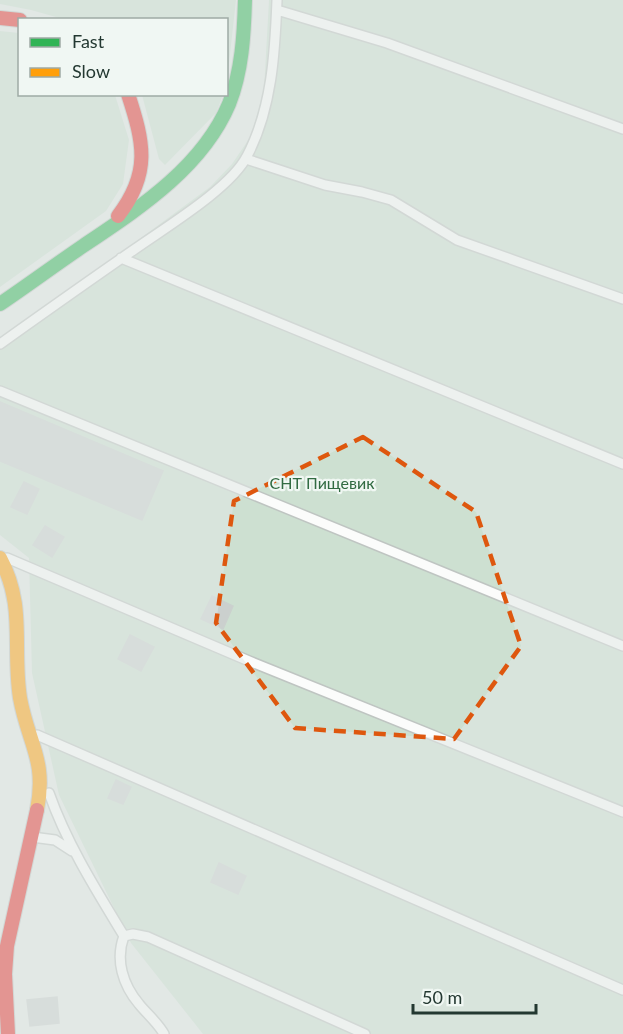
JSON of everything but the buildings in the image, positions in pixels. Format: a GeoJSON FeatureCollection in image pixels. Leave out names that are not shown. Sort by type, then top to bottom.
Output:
{"type":"FeatureCollection","features":[{"type":"Feature","properties":{"kind":"main road"},"geometry":{"type":"LineString","coordinates":[[0,304],[148,201],[196,155],[221,121],[235,89],[243,46],[245,0]]}},
{"type":"Feature","properties":{"kind":"main road"},"geometry":{"type":"LineString","coordinates":[[0,18],[18,20]]}},
{"type":"Feature","properties":{"kind":"main road"},"geometry":{"type":"LineString","coordinates":[[91,240],[125,208],[140,178],[141,137],[129,96]]}},
{"type":"Feature","properties":{"kind":"main road"},"geometry":{"type":"LineString","coordinates":[[0,557],[7,569],[14,591],[20,699],[40,769],[41,790],[7,946],[5,974],[8,1034]]}},
{"type":"Feature","properties":{"kind":"lane"},"geometry":{"type":"LineString","coordinates":[[0,344],[195,207],[233,175],[246,159],[256,136],[268,95],[274,56],[277,5],[623,129]]}},
{"type":"Feature","properties":{"kind":"lane"},"geometry":{"type":"LineString","coordinates":[[246,159],[316,182],[391,200],[457,240],[623,299]]}},
{"type":"Feature","properties":{"kind":"lane"},"geometry":{"type":"LineString","coordinates":[[121,258],[623,464]]}},
{"type":"Feature","properties":{"kind":"lane"},"geometry":{"type":"LineString","coordinates":[[0,391],[623,646]]}},
{"type":"Feature","properties":{"kind":"lane"},"geometry":{"type":"LineString","coordinates":[[0,557],[249,661],[623,812]]}},
{"type":"Feature","properties":{"kind":"lane"},"geometry":{"type":"LineString","coordinates":[[30,732],[623,990]]}},
{"type":"Feature","properties":{"kind":"lane"},"geometry":{"type":"LineString","coordinates":[[40,769],[62,828],[74,852],[124,936],[119,952],[127,987],[137,1003],[164,1034]]}},
{"type":"Feature","properties":{"kind":"lane"},"geometry":{"type":"LineString","coordinates":[[30,837],[55,840],[74,852]]}},
{"type":"Feature","properties":{"kind":"lane"},"geometry":{"type":"LineString","coordinates":[[124,936],[133,934],[148,937],[365,1034]]}},
{"type":"Feature","properties":{"kind":"highlighted area"},"geometry":{"type":"Polygon","coordinates":[[[363,437],[476,512],[521,646],[454,739],[295,728],[216,623],[234,501],[363,437]]]}},
{"type":"Feature","properties":{"kind":"green space"},"geometry":{"type":"Polygon","coordinates":[[[0,0],[236,0],[228,72],[228,18],[59,18],[0,4],[0,0]]]}},
{"type":"Feature","properties":{"kind":"green space","name":"СНТ Пищевик"},"geometry":{"type":"Polygon","coordinates":[[[269,0],[623,0],[623,1034],[203,1034],[131,943],[59,795],[32,673],[29,558],[0,535],[0,342],[210,187],[232,164],[251,136],[264,90],[269,0]]]}},
{"type":"Feature","properties":{"kind":"green space"},"geometry":{"type":"Polygon","coordinates":[[[0,31],[18,33],[18,96],[115,96],[129,140],[123,184],[106,211],[0,287],[0,31]]]}},
{"type":"Feature","properties":{"kind":"green space"},"geometry":{"type":"Polygon","coordinates":[[[142,96],[223,96],[216,113],[165,165],[159,159],[142,96]]]}},
{"type":"Feature","properties":{"kind":"traffic: fast"},"geometry":{"type":"LineString","coordinates":[[0,304],[146,202],[203,148],[229,104],[237,79],[245,0]]}},
{"type":"Feature","properties":{"kind":"traffic: slow"},"geometry":{"type":"LineString","coordinates":[[0,558],[8,576],[16,610],[20,698],[40,778],[37,810]]}},
{"type":"Feature","properties":{"kind":"traffic: jam"},"geometry":{"type":"LineString","coordinates":[[0,18],[18,20]]}},
{"type":"Feature","properties":{"kind":"traffic: jam"},"geometry":{"type":"LineString","coordinates":[[118,216],[136,186],[140,171],[141,143],[129,96]]}},
{"type":"Feature","properties":{"kind":"traffic: jam"},"geometry":{"type":"LineString","coordinates":[[8,1034],[5,974],[7,946],[37,810]]}}]}
